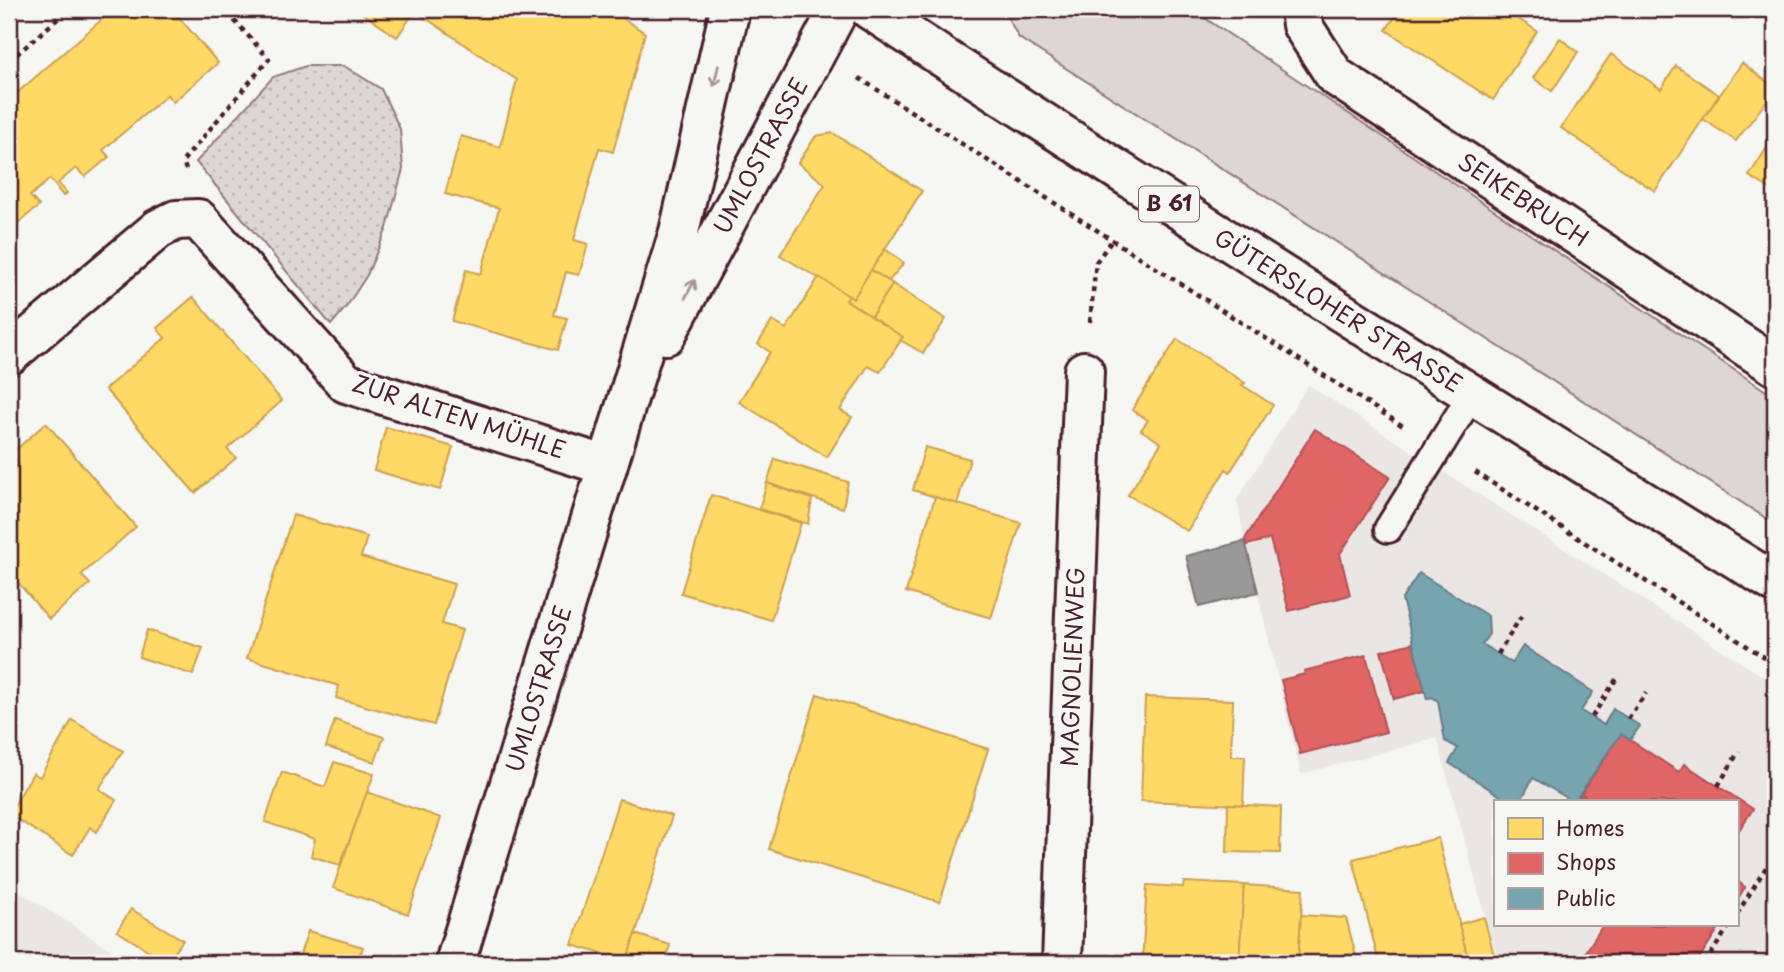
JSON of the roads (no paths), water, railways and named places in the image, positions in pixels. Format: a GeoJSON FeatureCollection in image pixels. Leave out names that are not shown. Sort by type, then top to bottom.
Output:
{"type":"FeatureCollection","features":[{"type":"Feature","properties":{"kind":"street","name":"UMLOSTRASSE"},"geometry":{"type":"LineString","coordinates":[[455,963],[679,232],[730,9]]}},
{"type":"Feature","properties":{"kind":"street","name":"UMLOSTRASSE"},"geometry":{"type":"LineString","coordinates":[[624,415],[839,9]]}},
{"type":"Feature","properties":{"kind":"street","name":"GÜTERSLOHER STRASSE"},"geometry":{"type":"LineString","coordinates":[[869,9],[1108,166],[1471,396],[1775,583]]}},
{"type":"Feature","properties":{"kind":"street","name":"SEIKEBRUCH"},"geometry":{"type":"LineString","coordinates":[[1300,9],[1302,25],[1335,76],[1775,366]]}},
{"type":"Feature","properties":{"kind":"street","name":"ZUR ALTEN MÜHLE"},"geometry":{"type":"LineString","coordinates":[[9,355],[158,229],[176,220],[198,219],[346,383],[607,466]]}},
{"type":"Feature","properties":{"kind":"street","name":"MAGNOLIENWEG"},"geometry":{"type":"LineString","coordinates":[[1062,963],[1084,371]]}},
{"type":"Feature","properties":{"kind":"lane"},"geometry":{"type":"LineString","coordinates":[[1388,529],[1471,396]]}}]}
